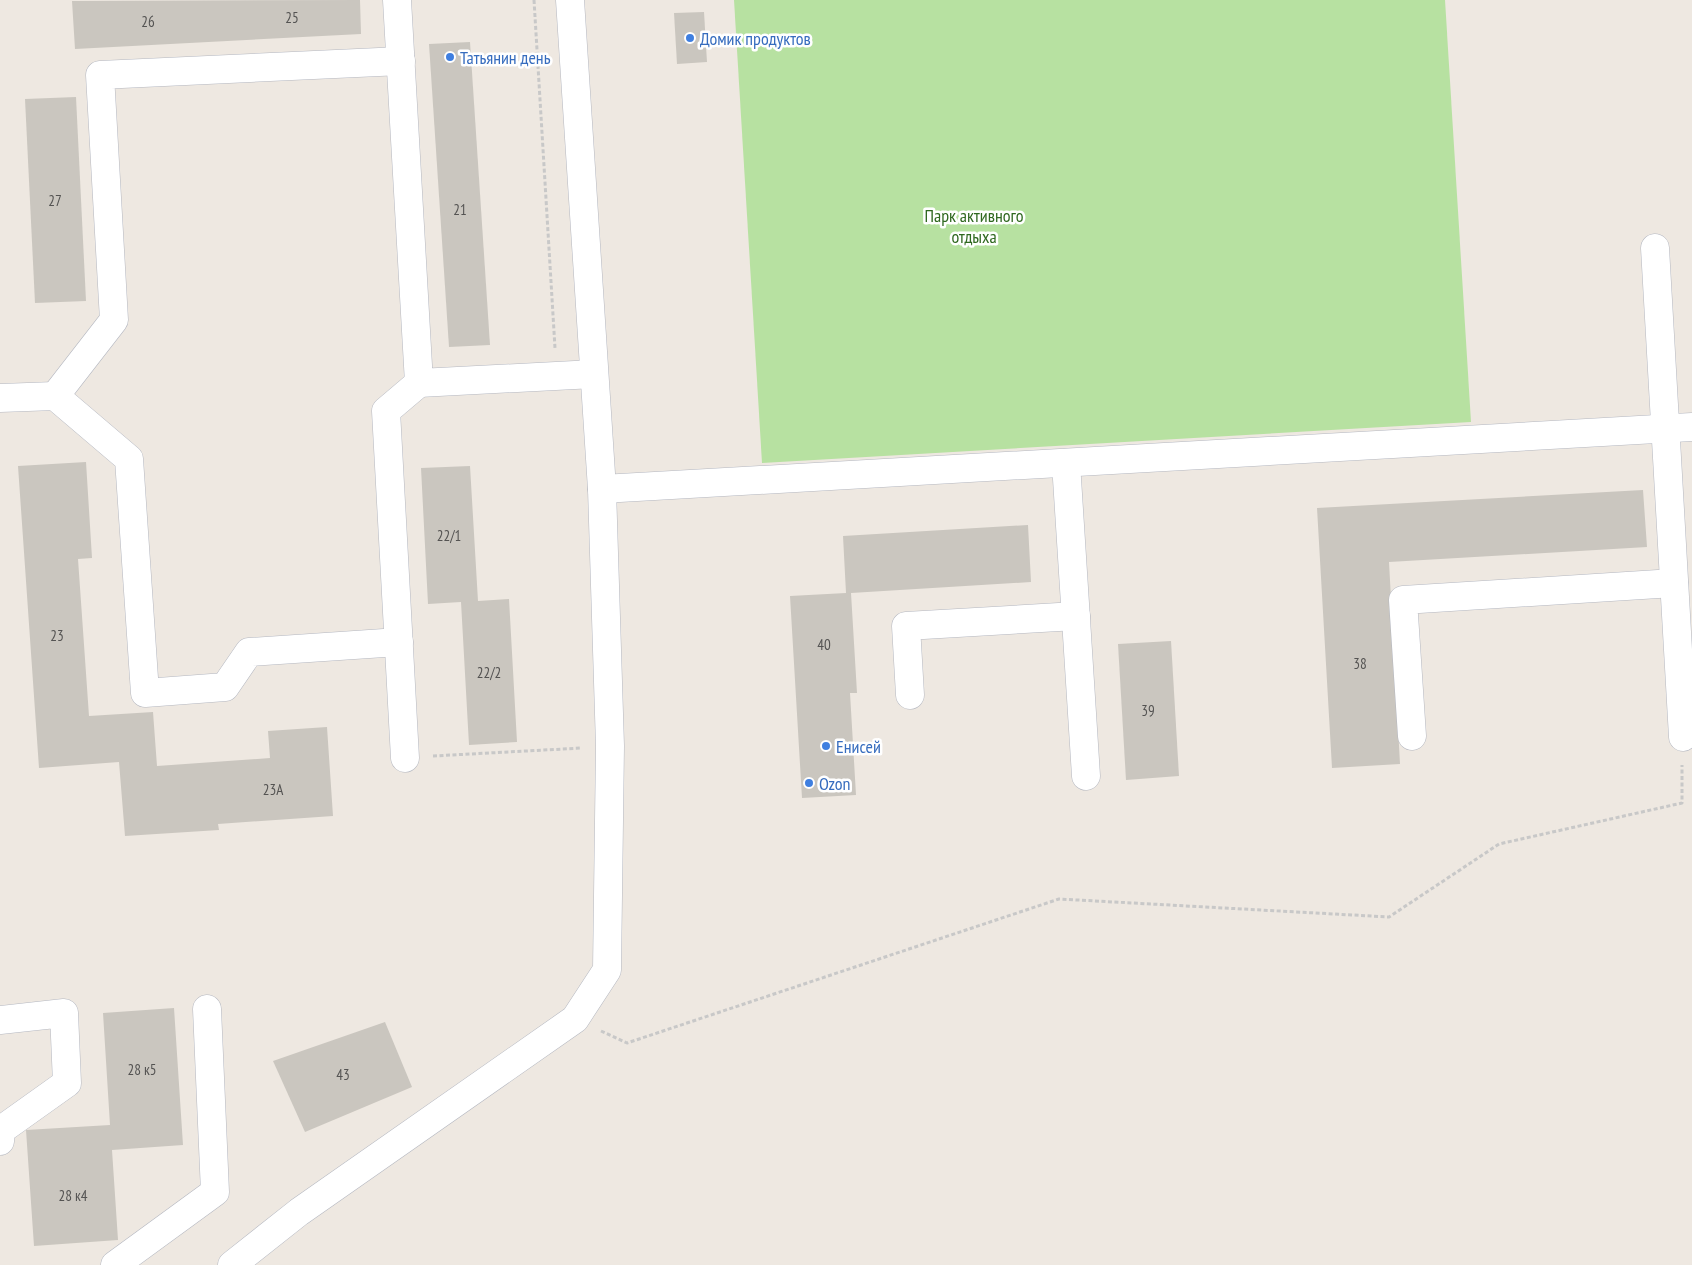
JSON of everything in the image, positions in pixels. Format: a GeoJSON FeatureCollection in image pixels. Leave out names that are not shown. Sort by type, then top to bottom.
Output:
{"type":"FeatureCollection","features":[{"type":"Feature","properties":{"kind":"street"},"geometry":{"type":"LineString","coordinates":[[397,0],[419,383]]}},
{"type":"Feature","properties":{"kind":"street"},"geometry":{"type":"LineString","coordinates":[[232,1265],[299,1212],[575,1019],[607,970],[610,746],[602,489],[570,0]]}},
{"type":"Feature","properties":{"kind":"street"},"geometry":{"type":"LineString","coordinates":[[55,396],[114,320],[100,75],[401,61]]}},
{"type":"Feature","properties":{"kind":"street"},"geometry":{"type":"LineString","coordinates":[[1655,248],[1683,737]]}},
{"type":"Feature","properties":{"kind":"street"},"geometry":{"type":"LineString","coordinates":[[405,758],[386,411],[419,383],[594,374]]}},
{"type":"Feature","properties":{"kind":"street"},"geometry":{"type":"LineString","coordinates":[[0,398],[55,396],[128,459],[145,693],[225,688],[249,652],[399,642]]}},
{"type":"Feature","properties":{"kind":"street"},"geometry":{"type":"LineString","coordinates":[[602,489],[1692,428]]}},
{"type":"Feature","properties":{"kind":"street"},"geometry":{"type":"LineString","coordinates":[[1066,463],[1086,776]]}},
{"type":"Feature","properties":{"kind":"street"},"geometry":{"type":"LineString","coordinates":[[1412,736],[1403,600],[1674,583]]}},
{"type":"Feature","properties":{"kind":"street"},"geometry":{"type":"LineString","coordinates":[[910,695],[906,626],[1076,616]]}},
{"type":"Feature","properties":{"kind":"street"},"geometry":{"type":"LineString","coordinates":[[115,1265],[215,1192],[207,1008]]}},
{"type":"Feature","properties":{"kind":"street"},"geometry":{"type":"LineString","coordinates":[[0,1020],[64,1013],[67,1083],[1,1130],[0,1141]]}},
{"type":"Feature","properties":{"kind":"path"},"geometry":{"type":"LineString","coordinates":[[534,0],[557,376]]}},
{"type":"Feature","properties":{"kind":"path"},"geometry":{"type":"LineString","coordinates":[[575,1019],[627,1043],[1059,899],[1389,918],[1499,844],[1682,803],[1683,737]]}},
{"type":"Feature","properties":{"kind":"path"},"geometry":{"type":"LineString","coordinates":[[405,758],[610,746]]}},
{"type":"Feature","properties":{"kind":"green space","name":"Парк активного отдыха"},"geometry":{"type":"Polygon","coordinates":[[[734,0],[1445,0],[1471,422],[762,463],[734,0]]]}},
{"type":"Feature","properties":{"kind":"building"},"geometry":{"type":"Polygon","coordinates":[[[360,0],[361,34],[75,49],[72,1],[360,0]]]}},
{"type":"Feature","properties":{"kind":"building","name":"Домик продуктов"},"geometry":{"type":"Polygon","coordinates":[[[704,12],[707,62],[677,64],[674,13],[704,12]]]}},
{"type":"Feature","properties":{"kind":"building"},"geometry":{"type":"Polygon","coordinates":[[[470,42],[490,345],[449,347],[429,44],[470,42]]]}},
{"type":"Feature","properties":{"kind":"building"},"geometry":{"type":"Polygon","coordinates":[[[76,97],[86,301],[35,303],[25,99],[76,97]]]}},
{"type":"Feature","properties":{"kind":"building"},"geometry":{"type":"Polygon","coordinates":[[[86,462],[92,558],[78,559],[89,716],[153,712],[157,766],[270,758],[268,731],[327,727],[333,816],[218,824],[219,830],[125,836],[119,762],[39,768],[18,466],[86,462]]]}},
{"type":"Feature","properties":{"kind":"building"},"geometry":{"type":"Polygon","coordinates":[[[470,466],[478,601],[509,599],[517,742],[469,745],[461,602],[428,604],[421,468],[470,466]]]}},
{"type":"Feature","properties":{"kind":"building"},"geometry":{"type":"Polygon","coordinates":[[[1643,490],[1647,547],[1389,562],[1400,764],[1332,768],[1317,508],[1643,490]]]}},
{"type":"Feature","properties":{"kind":"building"},"geometry":{"type":"Polygon","coordinates":[[[1028,525],[1031,582],[851,593],[857,693],[850,693],[856,795],[802,798],[790,596],[846,593],[843,536],[1028,525]]]}},
{"type":"Feature","properties":{"kind":"building"},"geometry":{"type":"Polygon","coordinates":[[[1171,641],[1179,776],[1126,780],[1118,644],[1171,641]]]}},
{"type":"Feature","properties":{"kind":"building"},"geometry":{"type":"Polygon","coordinates":[[[174,1008],[183,1145],[112,1150],[118,1240],[34,1246],[26,1130],[110,1125],[103,1013],[174,1008]]]}},
{"type":"Feature","properties":{"kind":"building"},"geometry":{"type":"Polygon","coordinates":[[[385,1022],[412,1087],[305,1132],[273,1061],[385,1022]]]}},
{"type":"Feature","properties":{"kind":"place","name":"Домик продуктов"},"geometry":{"type":"Point","coordinates":[690,38]}},
{"type":"Feature","properties":{"kind":"place","name":"Татьянин день"},"geometry":{"type":"Point","coordinates":[450,57]}},
{"type":"Feature","properties":{"kind":"place","name":"Енисей"},"geometry":{"type":"Point","coordinates":[826,746]}},
{"type":"Feature","properties":{"kind":"place","name":"Ozon"},"geometry":{"type":"Point","coordinates":[809,783]}}]}
